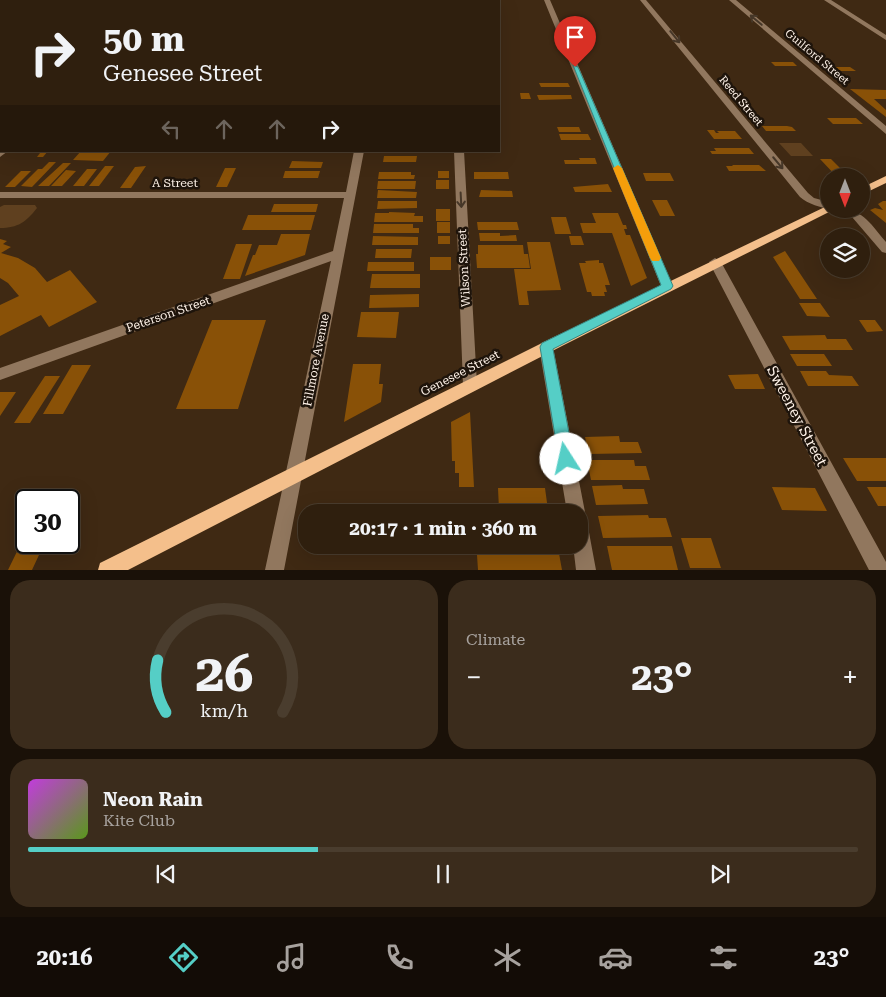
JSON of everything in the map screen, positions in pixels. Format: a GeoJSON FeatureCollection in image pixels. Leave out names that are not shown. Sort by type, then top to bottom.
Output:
{"type":"FeatureCollection","features":[{"type":"Feature","properties":{"kind":"main road"},"geometry":{"type":"LineString","coordinates":[[870,187],[886,179]]}},
{"type":"Feature","properties":{"kind":"main road","name":"Genesee Street"},"geometry":{"type":"LineString","coordinates":[[107,570],[293,477],[470,385],[820,211]]}},
{"type":"Feature","properties":{"kind":"street"},"geometry":{"type":"LineString","coordinates":[[547,0],[667,286]]}},
{"type":"Feature","properties":{"kind":"street","name":"Reed Street"},"geometry":{"type":"LineString","coordinates":[[644,0],[804,195],[810,200],[820,204]]}},
{"type":"Feature","properties":{"kind":"street","name":"Guilford Street"},"geometry":{"type":"LineString","coordinates":[[732,0],[886,131]]}},
{"type":"Feature","properties":{"kind":"street"},"geometry":{"type":"LineString","coordinates":[[827,0],[886,38]]}},
{"type":"Feature","properties":{"kind":"street","name":"Fillmore Avenue"},"geometry":{"type":"LineString","coordinates":[[274,570],[359,152]]}},
{"type":"Feature","properties":{"kind":"street","name":"Wilson Street"},"geometry":{"type":"LineString","coordinates":[[458,152],[470,385]]}},
{"type":"Feature","properties":{"kind":"street","name":"A Street"},"geometry":{"type":"LineString","coordinates":[[0,195],[350,195]]}},
{"type":"Feature","properties":{"kind":"street"},"geometry":{"type":"LineString","coordinates":[[860,218],[886,248]]}},
{"type":"Feature","properties":{"kind":"street","name":"Peterson Street"},"geometry":{"type":"LineString","coordinates":[[0,374],[337,254]]}},
{"type":"Feature","properties":{"kind":"street","name":"Sweeney Street"},"geometry":{"type":"LineString","coordinates":[[715,262],[880,570]]}},
{"type":"Feature","properties":{"kind":"street"},"geometry":{"type":"LineString","coordinates":[[546,347],[575,504]]}},
{"type":"Feature","properties":{"kind":"street"},"geometry":{"type":"LineString","coordinates":[[583,554],[586,570]]}},
{"type":"Feature","properties":{"kind":"shaded area"},"geometry":{"type":"Polygon","coordinates":[[[779,143],[801,143],[813,156],[791,156],[779,143]]]}},
{"type":"Feature","properties":{"kind":"shaded area"},"geometry":{"type":"Polygon","coordinates":[[[4,205],[35,205],[37,208],[21,223],[12,227],[0,228],[0,207],[4,205]]]}},
{"type":"Feature","properties":{"kind":"building"},"geometry":{"type":"Polygon","coordinates":[[[771,62],[793,62],[797,66],[775,66],[771,62]]]}},
{"type":"Feature","properties":{"kind":"building"},"geometry":{"type":"Polygon","coordinates":[[[829,67],[850,67],[856,71],[834,71],[829,67]]]}},
{"type":"Feature","properties":{"kind":"building"},"geometry":{"type":"Polygon","coordinates":[[[539,83],[568,83],[570,87],[541,87],[539,83]]]}},
{"type":"Feature","properties":{"kind":"building"},"geometry":{"type":"Polygon","coordinates":[[[850,89],[886,90],[886,99],[874,99],[886,110],[886,117],[850,89]]]}},
{"type":"Feature","properties":{"kind":"building"},"geometry":{"type":"Polygon","coordinates":[[[520,93],[529,93],[531,99],[521,99],[520,93]]]}},
{"type":"Feature","properties":{"kind":"building"},"geometry":{"type":"Polygon","coordinates":[[[537,95],[571,95],[572,99],[539,100],[537,95]]]}},
{"type":"Feature","properties":{"kind":"building"},"geometry":{"type":"Polygon","coordinates":[[[827,118],[856,118],[863,124],[833,124],[827,118]]]}},
{"type":"Feature","properties":{"kind":"building"},"geometry":{"type":"Polygon","coordinates":[[[762,126],[787,126],[792,127],[796,131],[766,131],[762,126]]]}},
{"type":"Feature","properties":{"kind":"building"},"geometry":{"type":"Polygon","coordinates":[[[557,127],[579,127],[581,132],[559,132],[557,127]]]}},
{"type":"Feature","properties":{"kind":"building"},"geometry":{"type":"Polygon","coordinates":[[[707,130],[714,130],[716,133],[719,133],[717,131],[735,131],[742,139],[714,139],[707,130]]]}},
{"type":"Feature","properties":{"kind":"building"},"geometry":{"type":"Polygon","coordinates":[[[559,134],[588,134],[591,140],[561,140],[559,134]]]}},
{"type":"Feature","properties":{"kind":"building"},"geometry":{"type":"Polygon","coordinates":[[[714,148],[749,148],[754,154],[712,154],[710,151],[716,151],[714,148]]]}},
{"type":"Feature","properties":{"kind":"building"},"geometry":{"type":"Polygon","coordinates":[[[47,152],[43,157],[37,157],[40,153],[16,153],[47,152]]]}},
{"type":"Feature","properties":{"kind":"building"},"geometry":{"type":"Polygon","coordinates":[[[80,152],[110,152],[103,161],[73,160],[80,152]]]}},
{"type":"Feature","properties":{"kind":"building"},"geometry":{"type":"Polygon","coordinates":[[[384,156],[417,156],[416,162],[383,162],[384,156]]]}},
{"type":"Feature","properties":{"kind":"building"},"geometry":{"type":"Polygon","coordinates":[[[579,158],[595,158],[597,164],[565,164],[564,160],[580,160],[579,158]]]}},
{"type":"Feature","properties":{"kind":"building"},"geometry":{"type":"Polygon","coordinates":[[[820,159],[831,159],[840,168],[828,168],[820,159]]]}},
{"type":"Feature","properties":{"kind":"building"},"geometry":{"type":"Polygon","coordinates":[[[292,161],[323,162],[321,168],[289,168],[292,161]]]}},
{"type":"Feature","properties":{"kind":"building"},"geometry":{"type":"Polygon","coordinates":[[[49,162],[56,162],[32,187],[21,186],[38,169],[42,169],[49,162]]]}},
{"type":"Feature","properties":{"kind":"building"},"geometry":{"type":"Polygon","coordinates":[[[63,163],[71,163],[49,186],[38,186],[63,163]]]}},
{"type":"Feature","properties":{"kind":"building"},"geometry":{"type":"Polygon","coordinates":[[[759,165],[766,171],[729,171],[726,166],[759,165]]]}},
{"type":"Feature","properties":{"kind":"building"},"geometry":{"type":"Polygon","coordinates":[[[105,166],[114,166],[99,186],[89,186],[105,166]]]}},
{"type":"Feature","properties":{"kind":"building"},"geometry":{"type":"Polygon","coordinates":[[[146,166],[131,188],[120,188],[135,167],[146,166]]]}},
{"type":"Feature","properties":{"kind":"building"},"geometry":{"type":"Polygon","coordinates":[[[225,168],[236,168],[227,187],[216,187],[225,168]]]}},
{"type":"Feature","properties":{"kind":"building"},"geometry":{"type":"Polygon","coordinates":[[[87,169],[97,169],[84,186],[73,186],[87,169]]]}},
{"type":"Feature","properties":{"kind":"building"},"geometry":{"type":"Polygon","coordinates":[[[66,170],[76,171],[62,186],[51,186],[66,170]]]}},
{"type":"Feature","properties":{"kind":"building"},"geometry":{"type":"Polygon","coordinates":[[[21,171],[31,171],[15,187],[5,187],[21,171]]]}},
{"type":"Feature","properties":{"kind":"building"},"geometry":{"type":"Polygon","coordinates":[[[285,171],[320,171],[318,178],[283,178],[285,171]]]}},
{"type":"Feature","properties":{"kind":"building"},"geometry":{"type":"Polygon","coordinates":[[[438,171],[449,171],[449,178],[438,178],[438,171]]]}},
{"type":"Feature","properties":{"kind":"building"},"geometry":{"type":"Polygon","coordinates":[[[379,172],[411,172],[411,175],[415,175],[414,179],[378,179],[379,172]]]}},
{"type":"Feature","properties":{"kind":"building"},"geometry":{"type":"Polygon","coordinates":[[[474,172],[508,172],[509,179],[474,179],[474,172]]]}},
{"type":"Feature","properties":{"kind":"building"},"geometry":{"type":"Polygon","coordinates":[[[643,173],[670,173],[674,181],[646,181],[643,173]]]}},
{"type":"Feature","properties":{"kind":"building"},"geometry":{"type":"Polygon","coordinates":[[[436,180],[449,180],[449,189],[436,189],[436,180]]]}},
{"type":"Feature","properties":{"kind":"building"},"geometry":{"type":"Polygon","coordinates":[[[378,181],[416,181],[415,189],[377,189],[378,181]]]}},
{"type":"Feature","properties":{"kind":"building"},"geometry":{"type":"Polygon","coordinates":[[[608,184],[612,192],[575,192],[573,187],[608,184]]]}},
{"type":"Feature","properties":{"kind":"building"},"geometry":{"type":"Polygon","coordinates":[[[378,190],[417,192],[416,198],[377,198],[378,190]]]}},
{"type":"Feature","properties":{"kind":"building"},"geometry":{"type":"Polygon","coordinates":[[[481,190],[512,191],[513,197],[479,197],[481,190]]]}},
{"type":"Feature","properties":{"kind":"building"},"geometry":{"type":"Polygon","coordinates":[[[652,200],[667,200],[675,216],[660,216],[652,200]]]}},
{"type":"Feature","properties":{"kind":"building"},"geometry":{"type":"Polygon","coordinates":[[[378,201],[417,201],[417,208],[377,209],[378,201]]]}},
{"type":"Feature","properties":{"kind":"building"},"geometry":{"type":"Polygon","coordinates":[[[886,201],[886,223],[870,210],[875,208],[883,210],[878,204],[886,201]]]}},
{"type":"Feature","properties":{"kind":"building"},"geometry":{"type":"Polygon","coordinates":[[[274,204],[318,204],[316,212],[271,212],[274,204]]]}},
{"type":"Feature","properties":{"kind":"building"},"geometry":{"type":"Polygon","coordinates":[[[436,209],[450,209],[450,221],[436,221],[436,209]]]}},
{"type":"Feature","properties":{"kind":"building"},"geometry":{"type":"Polygon","coordinates":[[[375,213],[415,213],[414,216],[423,216],[423,222],[374,222],[375,213]]]}},
{"type":"Feature","properties":{"kind":"building"},"geometry":{"type":"Polygon","coordinates":[[[592,213],[618,213],[623,225],[626,225],[627,229],[624,229],[626,235],[630,235],[647,278],[631,286],[612,233],[583,233],[580,223],[596,223],[592,213]]]}},
{"type":"Feature","properties":{"kind":"building"},"geometry":{"type":"Polygon","coordinates":[[[248,215],[315,215],[311,230],[242,230],[248,215]]]}},
{"type":"Feature","properties":{"kind":"building"},"geometry":{"type":"Polygon","coordinates":[[[551,217],[566,217],[571,234],[555,234],[551,217]]]}},
{"type":"Feature","properties":{"kind":"building"},"geometry":{"type":"Polygon","coordinates":[[[437,222],[450,222],[450,233],[437,233],[437,222]]]}},
{"type":"Feature","properties":{"kind":"building"},"geometry":{"type":"Polygon","coordinates":[[[477,222],[517,222],[519,230],[478,230],[477,222]]]}},
{"type":"Feature","properties":{"kind":"building"},"geometry":{"type":"Polygon","coordinates":[[[374,224],[413,224],[413,228],[419,228],[419,233],[373,233],[374,224]]]}},
{"type":"Feature","properties":{"kind":"building"},"geometry":{"type":"Polygon","coordinates":[[[479,233],[500,233],[500,236],[516,235],[517,241],[480,241],[479,233]]]}},
{"type":"Feature","properties":{"kind":"building"},"geometry":{"type":"Polygon","coordinates":[[[281,234],[310,234],[305,255],[245,276],[259,245],[277,245],[281,234]]]}},
{"type":"Feature","properties":{"kind":"building"},"geometry":{"type":"Polygon","coordinates":[[[373,236],[418,237],[418,245],[372,245],[373,236]]]}},
{"type":"Feature","properties":{"kind":"building"},"geometry":{"type":"Polygon","coordinates":[[[438,236],[450,236],[450,244],[438,244],[438,236]]]}},
{"type":"Feature","properties":{"kind":"building"},"geometry":{"type":"Polygon","coordinates":[[[569,236],[581,236],[584,245],[571,245],[569,236]]]}},
{"type":"Feature","properties":{"kind":"building"},"geometry":{"type":"Polygon","coordinates":[[[0,239],[7,241],[3,244],[11,247],[1,253],[18,258],[35,268],[47,282],[70,270],[97,302],[49,327],[41,315],[0,336],[0,305],[19,296],[8,283],[0,278],[0,239]]]}},
{"type":"Feature","properties":{"kind":"building"},"geometry":{"type":"Polygon","coordinates":[[[527,242],[550,242],[561,290],[527,291],[529,305],[519,305],[514,269],[531,269],[527,242]]]}},
{"type":"Feature","properties":{"kind":"building"},"geometry":{"type":"Polygon","coordinates":[[[236,244],[252,244],[240,279],[223,279],[236,244]]]}},
{"type":"Feature","properties":{"kind":"building"},"geometry":{"type":"Polygon","coordinates":[[[478,245],[523,245],[524,254],[478,254],[478,245]]]}},
{"type":"Feature","properties":{"kind":"building"},"geometry":{"type":"Polygon","coordinates":[[[376,249],[412,249],[411,258],[375,258],[376,249]]]}},
{"type":"Feature","properties":{"kind":"building"},"geometry":{"type":"Polygon","coordinates":[[[785,251],[817,299],[800,299],[773,257],[785,251]]]}},
{"type":"Feature","properties":{"kind":"building"},"geometry":{"type":"Polygon","coordinates":[[[476,254],[528,254],[530,268],[477,268],[476,254]]]}},
{"type":"Feature","properties":{"kind":"building"},"geometry":{"type":"Polygon","coordinates":[[[430,257],[451,257],[451,270],[430,270],[430,257]]]}},
{"type":"Feature","properties":{"kind":"building"},"geometry":{"type":"Polygon","coordinates":[[[599,260],[599,263],[603,263],[610,285],[605,285],[607,292],[604,292],[605,296],[592,296],[591,292],[587,292],[579,263],[599,260]]]}},
{"type":"Feature","properties":{"kind":"building"},"geometry":{"type":"Polygon","coordinates":[[[368,262],[414,262],[414,271],[367,271],[368,262]]]}},
{"type":"Feature","properties":{"kind":"building"},"geometry":{"type":"Polygon","coordinates":[[[372,274],[420,274],[420,288],[370,288],[372,274]]]}},
{"type":"Feature","properties":{"kind":"building"},"geometry":{"type":"Polygon","coordinates":[[[419,294],[419,307],[369,308],[370,295],[419,294]]]}},
{"type":"Feature","properties":{"kind":"building"},"geometry":{"type":"Polygon","coordinates":[[[799,303],[820,303],[830,317],[807,316],[799,303]]]}},
{"type":"Feature","properties":{"kind":"building"},"geometry":{"type":"Polygon","coordinates":[[[361,312],[399,312],[396,338],[357,337],[361,312]]]}},
{"type":"Feature","properties":{"kind":"building"},"geometry":{"type":"Polygon","coordinates":[[[212,320],[266,320],[238,409],[176,409],[212,320]]]}},
{"type":"Feature","properties":{"kind":"building"},"geometry":{"type":"Polygon","coordinates":[[[859,320],[875,320],[883,331],[867,332],[859,320]]]}},
{"type":"Feature","properties":{"kind":"building"},"geometry":{"type":"Polygon","coordinates":[[[825,335],[827,339],[846,339],[853,350],[790,350],[782,336],[825,335]]]}},
{"type":"Feature","properties":{"kind":"building"},"geometry":{"type":"Polygon","coordinates":[[[790,354],[824,354],[832,366],[797,366],[790,354]]]}},
{"type":"Feature","properties":{"kind":"building"},"geometry":{"type":"Polygon","coordinates":[[[353,364],[381,364],[379,384],[383,384],[381,402],[344,422],[353,364]]]}},
{"type":"Feature","properties":{"kind":"building"},"geometry":{"type":"Polygon","coordinates":[[[72,365],[91,365],[63,414],[43,414],[72,365]]]}},
{"type":"Feature","properties":{"kind":"building"},"geometry":{"type":"Polygon","coordinates":[[[800,371],[826,371],[829,375],[852,376],[859,386],[808,386],[800,371]]]}},
{"type":"Feature","properties":{"kind":"building"},"geometry":{"type":"Polygon","coordinates":[[[758,374],[765,389],[735,389],[728,375],[758,374]]]}},
{"type":"Feature","properties":{"kind":"building"},"geometry":{"type":"Polygon","coordinates":[[[45,376],[60,376],[30,423],[14,423],[45,376]]]}},
{"type":"Feature","properties":{"kind":"building"},"geometry":{"type":"Polygon","coordinates":[[[0,392],[16,392],[0,416],[0,392]]]}},
{"type":"Feature","properties":{"kind":"building"},"geometry":{"type":"Polygon","coordinates":[[[470,412],[474,487],[459,487],[459,473],[455,473],[455,461],[452,461],[451,422],[470,412]]]}},
{"type":"Feature","properties":{"kind":"building"},"geometry":{"type":"Polygon","coordinates":[[[619,436],[620,442],[638,442],[642,453],[589,454],[585,437],[619,436]]]}},
{"type":"Feature","properties":{"kind":"building"},"geometry":{"type":"Polygon","coordinates":[[[843,458],[886,458],[886,481],[857,481],[843,458]]]}},
{"type":"Feature","properties":{"kind":"building"},"geometry":{"type":"Polygon","coordinates":[[[587,460],[634,460],[635,466],[646,466],[650,480],[591,480],[587,460]]]}},
{"type":"Feature","properties":{"kind":"building"},"geometry":{"type":"Polygon","coordinates":[[[622,485],[623,489],[644,489],[648,504],[596,505],[592,486],[622,485]]]}},
{"type":"Feature","properties":{"kind":"building"},"geometry":{"type":"Polygon","coordinates":[[[772,487],[815,488],[827,511],[782,510],[772,487]]]}},
{"type":"Feature","properties":{"kind":"building"},"geometry":{"type":"Polygon","coordinates":[[[867,487],[886,487],[886,506],[878,506],[867,487]]]}},
{"type":"Feature","properties":{"kind":"building"},"geometry":{"type":"Polygon","coordinates":[[[498,488],[545,488],[547,504],[499,504],[498,488]]]}},
{"type":"Feature","properties":{"kind":"building"},"geometry":{"type":"Polygon","coordinates":[[[648,515],[649,518],[666,518],[672,537],[603,538],[598,516],[648,515]]]}},
{"type":"Feature","properties":{"kind":"building"},"geometry":{"type":"Polygon","coordinates":[[[681,538],[711,538],[721,568],[690,568],[681,538]]]}},
{"type":"Feature","properties":{"kind":"building"},"geometry":{"type":"Polygon","coordinates":[[[607,546],[672,546],[678,570],[612,570],[607,546]]]}},
{"type":"Feature","properties":{"kind":"building"},"geometry":{"type":"Polygon","coordinates":[[[16,554],[39,554],[32,570],[8,570],[16,554]]]}},
{"type":"Feature","properties":{"kind":"building"},"geometry":{"type":"Polygon","coordinates":[[[559,554],[562,570],[478,570],[477,555],[559,554]]]}},
{"type":"Feature","properties":{"kind":"slow traffic"},"geometry":{"type":"LineString","coordinates":[[618,168],[656,258]]}},
{"type":"Feature","properties":{"kind":"route"},"geometry":{"type":"LineString","coordinates":[[566,459],[546,347],[667,286],[575,67]]}}]}
